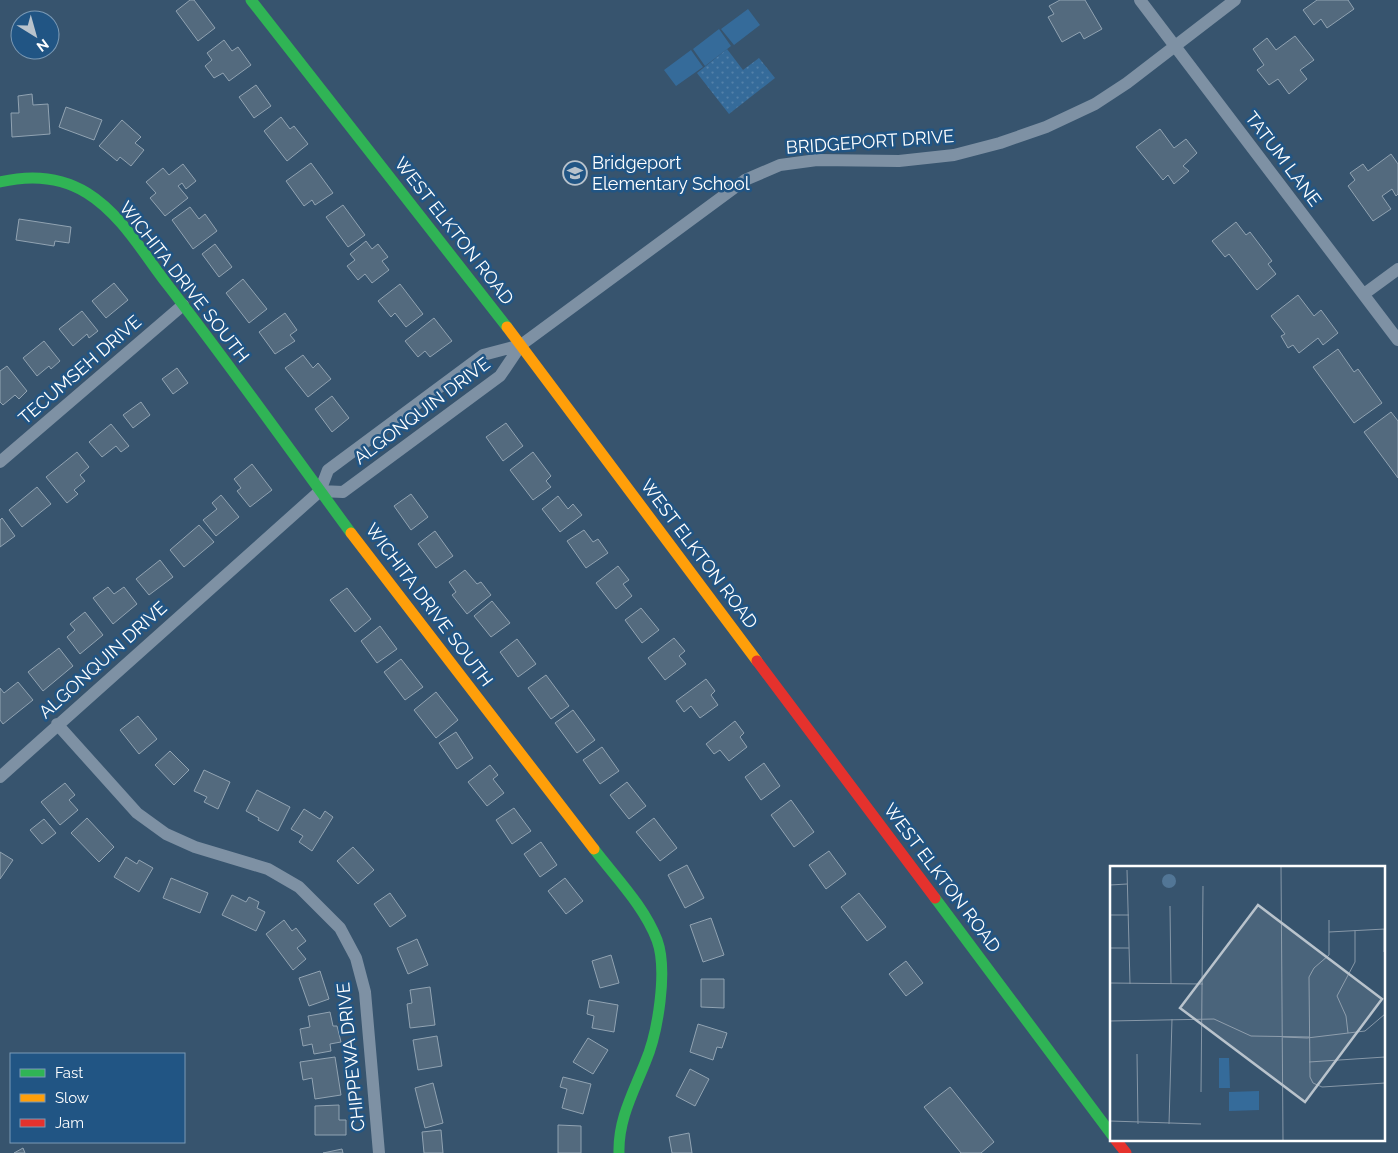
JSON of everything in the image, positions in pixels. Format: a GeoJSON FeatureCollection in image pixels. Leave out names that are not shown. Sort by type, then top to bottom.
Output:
{"type":"FeatureCollection","features":[{"type":"Feature","properties":{"kind":"street","name":"WEST ELKTON ROAD"},"geometry":{"type":"LineString","coordinates":[[251,0],[521,346],[1110,1132]]}},
{"type":"Feature","properties":{"kind":"street","name":"TATUM LANE"},"geometry":{"type":"LineString","coordinates":[[1140,0],[1398,340]]}},
{"type":"Feature","properties":{"kind":"street","name":"BRIDGEPORT DRIVE"},"geometry":{"type":"LineString","coordinates":[[521,346],[745,180],[780,165],[817,160],[899,161],[954,154],[1000,143],[1046,127],[1095,104],[1235,0]]}},
{"type":"Feature","properties":{"kind":"street","name":"WICHITA DRIVE SOUTH"},"geometry":{"type":"LineString","coordinates":[[0,182],[12,178],[43,178],[73,185],[98,201],[121,226],[183,304],[320,491],[643,912],[659,946],[660,1004],[650,1050],[627,1104],[618,1143],[619,1153]]}},
{"type":"Feature","properties":{"kind":"street"},"geometry":{"type":"LineString","coordinates":[[1364,294],[1398,269]]}},
{"type":"Feature","properties":{"kind":"street","name":"TECUMSEH DRIVE"},"geometry":{"type":"LineString","coordinates":[[0,462],[183,304]]}},
{"type":"Feature","properties":{"kind":"street","name":"ALGONQUIN DRIVE"},"geometry":{"type":"LineString","coordinates":[[320,491],[342,492],[500,376],[521,346]]}},
{"type":"Feature","properties":{"kind":"street","name":"ALGONQUIN DRIVE"},"geometry":{"type":"LineString","coordinates":[[0,777],[57,724],[320,491],[328,470],[483,355],[521,346]]}},
{"type":"Feature","properties":{"kind":"street","name":"CHIPPEWA DRIVE"},"geometry":{"type":"LineString","coordinates":[[57,724],[137,813],[166,834],[195,847],[268,869],[299,887],[340,928],[356,958],[365,992],[379,1153]]}},
{"type":"Feature","properties":{"kind":"street"},"geometry":{"type":"LineString","coordinates":[[1116,1140],[1126,1153]]}},
{"type":"Feature","properties":{"kind":"shaded area"},"geometry":{"type":"Polygon","coordinates":[[[748,9],[760,25],[734,45],[721,29],[748,9]]]}},
{"type":"Feature","properties":{"kind":"shaded area"},"geometry":{"type":"Polygon","coordinates":[[[719,29],[731,46],[705,66],[693,49],[719,29]]]}},
{"type":"Feature","properties":{"kind":"shaded area"},"geometry":{"type":"Polygon","coordinates":[[[727,49],[743,70],[759,58],[775,78],[729,114],[697,73],[727,49]]]}},
{"type":"Feature","properties":{"kind":"shaded area"},"geometry":{"type":"Polygon","coordinates":[[[691,50],[703,67],[676,86],[664,70],[691,50]]]}},
{"type":"Feature","properties":{"kind":"building"},"geometry":{"type":"Polygon","coordinates":[[[190,0],[194,0],[215,28],[198,41],[176,11],[190,0]]]}},
{"type":"Feature","properties":{"kind":"building"},"geometry":{"type":"Polygon","coordinates":[[[1060,0],[1085,0],[1102,29],[1084,39],[1080,32],[1062,42],[1048,17],[1054,14],[1049,6],[1060,0]]]}},
{"type":"Feature","properties":{"kind":"building"},"geometry":{"type":"Polygon","coordinates":[[[1317,0],[1348,0],[1354,9],[1327,28],[1321,19],[1314,25],[1303,10],[1317,0]]]}},
{"type":"Feature","properties":{"kind":"building"},"geometry":{"type":"Polygon","coordinates":[[[1295,36],[1314,60],[1300,70],[1307,79],[1289,94],[1278,79],[1269,85],[1257,70],[1264,65],[1253,49],[1267,38],[1276,50],[1295,36]]]}},
{"type":"Feature","properties":{"kind":"building"},"geometry":{"type":"Polygon","coordinates":[[[224,40],[232,51],[238,47],[251,65],[229,81],[223,73],[214,78],[205,66],[212,60],[207,53],[224,40]]]}},
{"type":"Feature","properties":{"kind":"building"},"geometry":{"type":"Polygon","coordinates":[[[256,85],[271,106],[254,118],[239,97],[256,85]]]}},
{"type":"Feature","properties":{"kind":"building"},"geometry":{"type":"Polygon","coordinates":[[[32,94],[33,105],[48,104],[50,134],[12,137],[11,113],[19,113],[18,96],[32,94]]]}},
{"type":"Feature","properties":{"kind":"building"},"geometry":{"type":"Polygon","coordinates":[[[66,107],[102,120],[94,140],[59,127],[66,107]]]}},
{"type":"Feature","properties":{"kind":"building"},"geometry":{"type":"Polygon","coordinates":[[[281,117],[290,129],[294,126],[308,144],[287,161],[264,131],[281,117]]]}},
{"type":"Feature","properties":{"kind":"building"},"geometry":{"type":"Polygon","coordinates":[[[122,120],[141,137],[135,143],[144,150],[131,166],[120,157],[117,161],[99,146],[122,120]]]}},
{"type":"Feature","properties":{"kind":"building"},"geometry":{"type":"Polygon","coordinates":[[[1160,129],[1174,148],[1186,139],[1197,153],[1183,166],[1189,171],[1174,184],[1168,175],[1163,180],[1136,147],[1160,129]]]}},
{"type":"Feature","properties":{"kind":"building"},"geometry":{"type":"Polygon","coordinates":[[[1391,154],[1398,164],[1398,194],[1396,196],[1392,189],[1382,196],[1391,209],[1373,221],[1348,186],[1355,180],[1350,173],[1363,164],[1368,171],[1391,154]]]}},
{"type":"Feature","properties":{"kind":"building"},"geometry":{"type":"Polygon","coordinates":[[[311,163],[333,193],[315,205],[312,200],[304,206],[286,181],[311,163]]]}},
{"type":"Feature","properties":{"kind":"building"},"geometry":{"type":"Polygon","coordinates":[[[183,164],[196,181],[186,189],[182,183],[178,186],[188,198],[165,216],[150,198],[156,193],[146,182],[163,168],[169,175],[183,164]]]}},
{"type":"Feature","properties":{"kind":"building"},"geometry":{"type":"Polygon","coordinates":[[[343,205],[365,235],[348,247],[326,217],[343,205]]]}},
{"type":"Feature","properties":{"kind":"building"},"geometry":{"type":"Polygon","coordinates":[[[190,207],[199,219],[205,214],[217,231],[193,249],[172,220],[190,207]]]}},
{"type":"Feature","properties":{"kind":"building"},"geometry":{"type":"Polygon","coordinates":[[[19,219],[71,227],[69,243],[55,241],[54,246],[16,240],[19,219]]]}},
{"type":"Feature","properties":{"kind":"building"},"geometry":{"type":"Polygon","coordinates":[[[1236,222],[1246,235],[1250,232],[1272,261],[1268,264],[1276,274],[1257,290],[1229,254],[1225,257],[1212,241],[1236,222]]]}},
{"type":"Feature","properties":{"kind":"building"},"geometry":{"type":"Polygon","coordinates":[[[366,241],[372,249],[378,244],[388,257],[382,261],[389,270],[372,283],[365,274],[358,280],[347,266],[355,260],[350,254],[366,241]]]}},
{"type":"Feature","properties":{"kind":"building"},"geometry":{"type":"Polygon","coordinates":[[[215,244],[232,267],[219,277],[202,254],[215,244]]]}},
{"type":"Feature","properties":{"kind":"building"},"geometry":{"type":"Polygon","coordinates":[[[243,279],[267,309],[249,323],[226,293],[243,279]]]}},
{"type":"Feature","properties":{"kind":"building"},"geometry":{"type":"Polygon","coordinates":[[[114,283],[128,300],[106,318],[92,301],[114,283]]]}},
{"type":"Feature","properties":{"kind":"building"},"geometry":{"type":"Polygon","coordinates":[[[400,284],[423,314],[406,327],[395,313],[391,317],[378,301],[400,284]]]}},
{"type":"Feature","properties":{"kind":"building"},"geometry":{"type":"Polygon","coordinates":[[[1298,295],[1314,316],[1321,310],[1338,333],[1323,345],[1318,338],[1299,353],[1293,345],[1288,348],[1281,336],[1285,334],[1271,316],[1298,295]]]}},
{"type":"Feature","properties":{"kind":"building"},"geometry":{"type":"Polygon","coordinates":[[[82,311],[98,331],[89,338],[87,334],[73,346],[59,329],[82,311]]]}},
{"type":"Feature","properties":{"kind":"building"},"geometry":{"type":"Polygon","coordinates":[[[285,313],[297,330],[290,335],[295,341],[275,354],[259,332],[285,313]]]}},
{"type":"Feature","properties":{"kind":"building"},"geometry":{"type":"Polygon","coordinates":[[[434,318],[452,341],[430,357],[425,351],[418,357],[405,341],[434,318]]]}},
{"type":"Feature","properties":{"kind":"building"},"geometry":{"type":"Polygon","coordinates":[[[44,341],[60,361],[51,369],[49,366],[37,376],[23,358],[44,341]]]}},
{"type":"Feature","properties":{"kind":"building"},"geometry":{"type":"Polygon","coordinates":[[[1338,349],[1354,372],[1358,369],[1382,403],[1354,423],[1313,367],[1338,349]]]}},
{"type":"Feature","properties":{"kind":"building"},"geometry":{"type":"Polygon","coordinates":[[[303,355],[313,368],[318,363],[331,379],[308,397],[285,368],[303,355]]]}},
{"type":"Feature","properties":{"kind":"building"},"geometry":{"type":"Polygon","coordinates":[[[7,366],[27,391],[19,399],[15,395],[3,405],[0,402],[0,371],[7,366]]]}},
{"type":"Feature","properties":{"kind":"building"},"geometry":{"type":"Polygon","coordinates":[[[177,368],[188,383],[173,394],[162,379],[177,368]]]}},
{"type":"Feature","properties":{"kind":"building"},"geometry":{"type":"Polygon","coordinates":[[[332,396],[349,418],[332,432],[315,409],[332,396]]]}},
{"type":"Feature","properties":{"kind":"building"},"geometry":{"type":"Polygon","coordinates":[[[141,402],[150,415],[133,428],[123,415],[141,402]]]}},
{"type":"Feature","properties":{"kind":"building"},"geometry":{"type":"Polygon","coordinates":[[[1391,412],[1398,421],[1398,478],[1364,432],[1391,412]]]}},
{"type":"Feature","properties":{"kind":"building"},"geometry":{"type":"Polygon","coordinates":[[[506,423],[523,446],[503,461],[486,437],[506,423]]]}},
{"type":"Feature","properties":{"kind":"building"},"geometry":{"type":"Polygon","coordinates":[[[111,424],[129,446],[121,452],[116,446],[102,457],[89,442],[111,424]]]}},
{"type":"Feature","properties":{"kind":"building"},"geometry":{"type":"Polygon","coordinates":[[[77,452],[89,467],[80,475],[85,481],[74,490],[78,494],[67,503],[46,477],[77,452]]]}},
{"type":"Feature","properties":{"kind":"building"},"geometry":{"type":"Polygon","coordinates":[[[533,452],[551,476],[546,481],[551,487],[533,500],[510,470],[533,452]]]}},
{"type":"Feature","properties":{"kind":"building"},"geometry":{"type":"Polygon","coordinates":[[[252,464],[272,490],[250,507],[237,491],[241,488],[234,479],[252,464]]]}},
{"type":"Feature","properties":{"kind":"building"},"geometry":{"type":"Polygon","coordinates":[[[37,487],[51,504],[22,527],[9,510],[37,487]]]}},
{"type":"Feature","properties":{"kind":"building"},"geometry":{"type":"Polygon","coordinates":[[[411,494],[428,517],[411,530],[394,506],[411,494]]]}},
{"type":"Feature","properties":{"kind":"building"},"geometry":{"type":"Polygon","coordinates":[[[221,495],[239,517],[216,536],[203,520],[217,509],[212,503],[221,495]]]}},
{"type":"Feature","properties":{"kind":"building"},"geometry":{"type":"Polygon","coordinates":[[[558,496],[568,509],[573,504],[582,515],[560,532],[542,509],[558,496]]]}},
{"type":"Feature","properties":{"kind":"building"},"geometry":{"type":"Polygon","coordinates":[[[2,518],[15,536],[0,547],[0,520],[2,518]]]}},
{"type":"Feature","properties":{"kind":"building"},"geometry":{"type":"Polygon","coordinates":[[[199,525],[214,542],[184,567],[170,550],[199,525]]]}},
{"type":"Feature","properties":{"kind":"building"},"geometry":{"type":"Polygon","coordinates":[[[584,530],[593,542],[598,539],[608,553],[586,568],[567,541],[584,530]]]}},
{"type":"Feature","properties":{"kind":"building"},"geometry":{"type":"Polygon","coordinates":[[[435,531],[453,556],[436,568],[418,544],[435,531]]]}},
{"type":"Feature","properties":{"kind":"building"},"geometry":{"type":"Polygon","coordinates":[[[160,560],[173,577],[149,595],[136,579],[160,560]]]}},
{"type":"Feature","properties":{"kind":"building"},"geometry":{"type":"Polygon","coordinates":[[[618,566],[629,580],[623,584],[632,596],[616,609],[596,583],[618,566]]]}},
{"type":"Feature","properties":{"kind":"building"},"geometry":{"type":"Polygon","coordinates":[[[465,570],[477,584],[481,582],[491,595],[467,614],[452,595],[456,592],[449,582],[465,570]]]}},
{"type":"Feature","properties":{"kind":"building"},"geometry":{"type":"Polygon","coordinates":[[[108,587],[114,594],[124,587],[137,604],[113,624],[93,598],[108,587]]]}},
{"type":"Feature","properties":{"kind":"building"},"geometry":{"type":"Polygon","coordinates":[[[347,588],[371,619],[355,632],[330,600],[347,588]]]}},
{"type":"Feature","properties":{"kind":"building"},"geometry":{"type":"Polygon","coordinates":[[[492,601],[510,623],[491,637],[474,616],[492,601]]]}},
{"type":"Feature","properties":{"kind":"building"},"geometry":{"type":"Polygon","coordinates":[[[641,608],[659,630],[642,643],[625,620],[641,608]]]}},
{"type":"Feature","properties":{"kind":"building"},"geometry":{"type":"Polygon","coordinates":[[[85,612],[103,635],[80,654],[67,637],[75,630],[70,624],[85,612]]]}},
{"type":"Feature","properties":{"kind":"building"},"geometry":{"type":"Polygon","coordinates":[[[380,626],[397,649],[377,663],[361,641],[380,626]]]}},
{"type":"Feature","properties":{"kind":"building"},"geometry":{"type":"Polygon","coordinates":[[[674,638],[685,651],[679,656],[686,664],[665,680],[648,658],[674,638]]]}},
{"type":"Feature","properties":{"kind":"building"},"geometry":{"type":"Polygon","coordinates":[[[517,639],[536,664],[518,677],[500,652],[517,639]]]}},
{"type":"Feature","properties":{"kind":"building"},"geometry":{"type":"Polygon","coordinates":[[[59,648],[73,666],[43,691],[28,672],[59,648]]]}},
{"type":"Feature","properties":{"kind":"building"},"geometry":{"type":"Polygon","coordinates":[[[401,659],[423,687],[405,700],[384,672],[401,659]]]}},
{"type":"Feature","properties":{"kind":"building"},"geometry":{"type":"Polygon","coordinates":[[[546,675],[569,706],[551,719],[528,688],[546,675]]]}},
{"type":"Feature","properties":{"kind":"building"},"geometry":{"type":"Polygon","coordinates":[[[706,679],[715,691],[711,695],[718,705],[700,718],[691,706],[684,712],[676,701],[706,679]]]}},
{"type":"Feature","properties":{"kind":"building"},"geometry":{"type":"Polygon","coordinates":[[[18,682],[33,700],[3,724],[0,720],[0,688],[4,693],[18,682]]]}},
{"type":"Feature","properties":{"kind":"building"},"geometry":{"type":"Polygon","coordinates":[[[436,692],[458,720],[436,738],[414,710],[436,692]]]}},
{"type":"Feature","properties":{"kind":"building"},"geometry":{"type":"Polygon","coordinates":[[[573,710],[595,740],[577,753],[555,723],[573,710]]]}},
{"type":"Feature","properties":{"kind":"building"},"geometry":{"type":"Polygon","coordinates":[[[138,716],[157,739],[139,754],[120,730],[138,716]]]}},
{"type":"Feature","properties":{"kind":"building"},"geometry":{"type":"Polygon","coordinates":[[[735,721],[744,733],[740,737],[747,747],[729,761],[720,750],[714,754],[706,744],[735,721]]]}},
{"type":"Feature","properties":{"kind":"building"},"geometry":{"type":"Polygon","coordinates":[[[456,732],[473,758],[457,769],[439,743],[456,732]]]}},
{"type":"Feature","properties":{"kind":"building"},"geometry":{"type":"Polygon","coordinates":[[[602,747],[619,771],[600,784],[583,760],[602,747]]]}},
{"type":"Feature","properties":{"kind":"building"},"geometry":{"type":"Polygon","coordinates":[[[170,751],[189,770],[174,785],[155,765],[170,751]]]}},
{"type":"Feature","properties":{"kind":"building"},"geometry":{"type":"Polygon","coordinates":[[[764,763],[780,786],[761,800],[745,777],[764,763]]]}},
{"type":"Feature","properties":{"kind":"building"},"geometry":{"type":"Polygon","coordinates":[[[490,765],[498,775],[493,779],[504,793],[487,806],[468,782],[490,765]]]}},
{"type":"Feature","properties":{"kind":"building"},"geometry":{"type":"Polygon","coordinates":[[[204,770],[230,782],[218,809],[204,802],[207,797],[194,791],[204,770]]]}},
{"type":"Feature","properties":{"kind":"building"},"geometry":{"type":"Polygon","coordinates":[[[627,782],[646,806],[629,819],[610,795],[627,782]]]}},
{"type":"Feature","properties":{"kind":"building"},"geometry":{"type":"Polygon","coordinates":[[[65,783],[75,795],[69,800],[78,810],[60,825],[41,802],[65,783]]]}},
{"type":"Feature","properties":{"kind":"building"},"geometry":{"type":"Polygon","coordinates":[[[257,790],[290,807],[278,831],[246,811],[257,790]]]}},
{"type":"Feature","properties":{"kind":"building"},"geometry":{"type":"Polygon","coordinates":[[[791,800],[814,832],[794,847],[771,815],[791,800]]]}},
{"type":"Feature","properties":{"kind":"building"},"geometry":{"type":"Polygon","coordinates":[[[514,808],[531,831],[512,844],[496,820],[514,808]]]}},
{"type":"Feature","properties":{"kind":"building"},"geometry":{"type":"Polygon","coordinates":[[[304,809],[320,819],[325,811],[333,817],[312,851],[299,842],[303,836],[291,829],[304,809]]]}},
{"type":"Feature","properties":{"kind":"building"},"geometry":{"type":"Polygon","coordinates":[[[87,818],[114,847],[99,862],[71,833],[87,818]]]}},
{"type":"Feature","properties":{"kind":"building"},"geometry":{"type":"Polygon","coordinates":[[[654,818],[677,848],[660,861],[636,832],[654,818]]]}},
{"type":"Feature","properties":{"kind":"building"},"geometry":{"type":"Polygon","coordinates":[[[44,819],[56,833],[42,844],[30,830],[44,819]]]}},
{"type":"Feature","properties":{"kind":"building"},"geometry":{"type":"Polygon","coordinates":[[[541,842],[557,865],[540,877],[524,854],[541,842]]]}},
{"type":"Feature","properties":{"kind":"building"},"geometry":{"type":"Polygon","coordinates":[[[353,847],[374,870],[358,884],[337,861],[353,847]]]}},
{"type":"Feature","properties":{"kind":"building"},"geometry":{"type":"Polygon","coordinates":[[[829,851],[846,874],[826,889],[809,865],[829,851]]]}},
{"type":"Feature","properties":{"kind":"building"},"geometry":{"type":"Polygon","coordinates":[[[0,852],[13,860],[0,879],[0,852]]]}},
{"type":"Feature","properties":{"kind":"building"},"geometry":{"type":"Polygon","coordinates":[[[126,857],[137,864],[139,860],[153,868],[139,892],[114,877],[126,857]]]}},
{"type":"Feature","properties":{"kind":"building"},"geometry":{"type":"Polygon","coordinates":[[[687,865],[704,898],[685,908],[668,875],[687,865]]]}},
{"type":"Feature","properties":{"kind":"building"},"geometry":{"type":"Polygon","coordinates":[[[171,878],[208,893],[200,913],[163,898],[171,878]]]}},
{"type":"Feature","properties":{"kind":"building"},"geometry":{"type":"Polygon","coordinates":[[[565,878],[583,901],[566,914],[548,891],[565,878]]]}},
{"type":"Feature","properties":{"kind":"building"},"geometry":{"type":"Polygon","coordinates":[[[390,893],[406,916],[390,927],[374,904],[390,893]]]}},
{"type":"Feature","properties":{"kind":"building"},"geometry":{"type":"Polygon","coordinates":[[[859,893],[886,927],[867,941],[841,907],[859,893]]]}},
{"type":"Feature","properties":{"kind":"building"},"geometry":{"type":"Polygon","coordinates":[[[232,895],[246,902],[249,897],[259,902],[257,908],[265,912],[256,931],[222,915],[232,895]]]}},
{"type":"Feature","properties":{"kind":"building"},"geometry":{"type":"Polygon","coordinates":[[[711,918],[724,955],[703,962],[690,925],[711,918]]]}},
{"type":"Feature","properties":{"kind":"building"},"geometry":{"type":"Polygon","coordinates":[[[284,920],[292,931],[296,928],[306,941],[297,948],[306,959],[293,970],[266,934],[284,920]]]}},
{"type":"Feature","properties":{"kind":"building"},"geometry":{"type":"Polygon","coordinates":[[[417,939],[428,965],[408,974],[397,948],[417,939]]]}},
{"type":"Feature","properties":{"kind":"building"},"geometry":{"type":"Polygon","coordinates":[[[611,955],[619,983],[600,988],[592,961],[611,955]]]}},
{"type":"Feature","properties":{"kind":"building"},"geometry":{"type":"Polygon","coordinates":[[[906,961],[923,983],[906,996],[889,974],[906,961]]]}},
{"type":"Feature","properties":{"kind":"building"},"geometry":{"type":"Polygon","coordinates":[[[320,971],[329,999],[309,1006],[299,978],[320,971]]]}},
{"type":"Feature","properties":{"kind":"building"},"geometry":{"type":"Polygon","coordinates":[[[701,979],[724,979],[724,1008],[701,1007],[701,979]]]}},
{"type":"Feature","properties":{"kind":"building"},"geometry":{"type":"Polygon","coordinates":[[[430,987],[435,1025],[410,1028],[407,1004],[412,1003],[410,990],[430,987]]]}},
{"type":"Feature","properties":{"kind":"building"},"geometry":{"type":"Polygon","coordinates":[[[589,1000],[618,1005],[614,1032],[592,1028],[594,1016],[587,1014],[589,1000]]]}},
{"type":"Feature","properties":{"kind":"building"},"geometry":{"type":"Polygon","coordinates":[[[330,1012],[333,1026],[337,1026],[341,1042],[330,1044],[331,1051],[314,1054],[312,1044],[303,1046],[300,1029],[310,1027],[308,1016],[330,1012]]]}},
{"type":"Feature","properties":{"kind":"building"},"geometry":{"type":"Polygon","coordinates":[[[698,1024],[727,1033],[722,1048],[717,1047],[713,1060],[690,1052],[698,1024]]]}},
{"type":"Feature","properties":{"kind":"building"},"geometry":{"type":"Polygon","coordinates":[[[437,1036],[442,1066],[418,1070],[413,1040],[437,1036]]]}},
{"type":"Feature","properties":{"kind":"building"},"geometry":{"type":"Polygon","coordinates":[[[588,1038],[608,1050],[593,1074],[573,1062],[588,1038]]]}},
{"type":"Feature","properties":{"kind":"building"},"geometry":{"type":"Polygon","coordinates":[[[335,1057],[341,1095],[315,1099],[312,1078],[303,1080],[300,1062],[335,1057]]]}},
{"type":"Feature","properties":{"kind":"building"},"geometry":{"type":"Polygon","coordinates":[[[690,1069],[709,1079],[695,1106],[676,1096],[690,1069]]]}},
{"type":"Feature","properties":{"kind":"building"},"geometry":{"type":"Polygon","coordinates":[[[563,1077],[591,1084],[583,1114],[562,1108],[567,1089],[560,1087],[563,1077]]]}},
{"type":"Feature","properties":{"kind":"building"},"geometry":{"type":"Polygon","coordinates":[[[433,1083],[443,1123],[425,1128],[415,1088],[433,1083]]]}},
{"type":"Feature","properties":{"kind":"building"},"geometry":{"type":"Polygon","coordinates":[[[950,1087],[994,1142],[981,1153],[961,1153],[924,1107],[950,1087]]]}},
{"type":"Feature","properties":{"kind":"building"},"geometry":{"type":"Polygon","coordinates":[[[339,1105],[339,1120],[346,1120],[346,1135],[315,1135],[315,1106],[339,1105]]]}},
{"type":"Feature","properties":{"kind":"building"},"geometry":{"type":"Polygon","coordinates":[[[558,1125],[581,1126],[581,1153],[558,1153],[558,1125]]]}},
{"type":"Feature","properties":{"kind":"building"},"geometry":{"type":"Polygon","coordinates":[[[441,1130],[443,1153],[424,1153],[422,1132],[441,1130]]]}},
{"type":"Feature","properties":{"kind":"building"},"geometry":{"type":"Polygon","coordinates":[[[689,1133],[692,1153],[672,1153],[669,1137],[689,1133]]]}},
{"type":"Feature","properties":{"kind":"building"},"geometry":{"type":"Polygon","coordinates":[[[23,1148],[25,1153],[14,1153],[23,1148]]]}},
{"type":"Feature","properties":{"kind":"building"},"geometry":{"type":"Polygon","coordinates":[[[342,1149],[343,1153],[323,1153],[342,1149]]]}},
{"type":"Feature","properties":{"kind":"traffic: fast"},"geometry":{"type":"LineString","coordinates":[[251,0],[507,327]]}},
{"type":"Feature","properties":{"kind":"traffic: fast"},"geometry":{"type":"LineString","coordinates":[[0,182],[34,178],[56,181],[87,193],[110,212],[131,235],[214,345],[351,533]]}},
{"type":"Feature","properties":{"kind":"traffic: fast"},"geometry":{"type":"LineString","coordinates":[[594,849],[645,916],[657,940],[662,968],[660,1001],[654,1035],[624,1118],[619,1141],[619,1153]]}},
{"type":"Feature","properties":{"kind":"traffic: fast"},"geometry":{"type":"LineString","coordinates":[[935,898],[1110,1132]]}},
{"type":"Feature","properties":{"kind":"traffic: slow"},"geometry":{"type":"LineString","coordinates":[[507,327],[757,661]]}},
{"type":"Feature","properties":{"kind":"traffic: slow"},"geometry":{"type":"LineString","coordinates":[[351,533],[594,849]]}},
{"type":"Feature","properties":{"kind":"traffic: jam"},"geometry":{"type":"LineString","coordinates":[[757,661],[935,898]]}},
{"type":"Feature","properties":{"kind":"traffic: jam"},"geometry":{"type":"LineString","coordinates":[[1116,1140],[1126,1153]]}},
{"type":"Feature","properties":{"kind":"place","name":"Bridgeport Elementary School"},"geometry":{"type":"Point","coordinates":[575,173]}}]}
